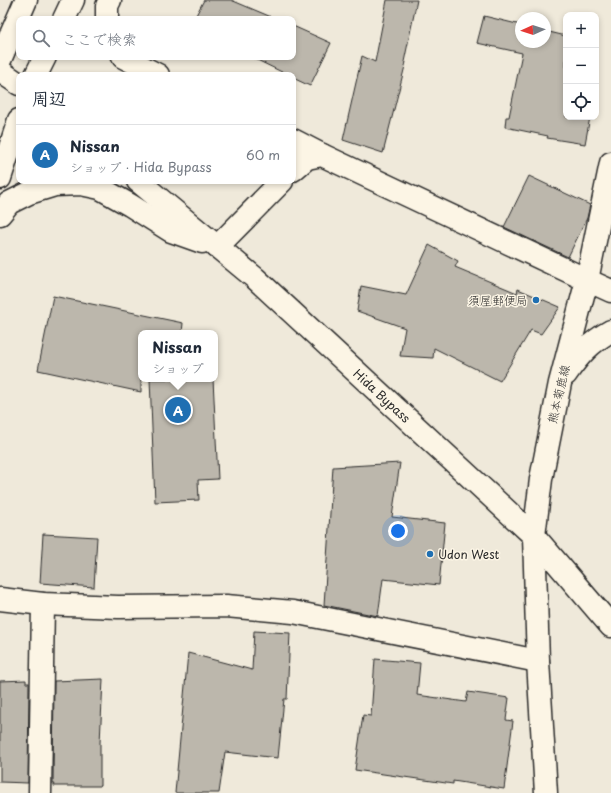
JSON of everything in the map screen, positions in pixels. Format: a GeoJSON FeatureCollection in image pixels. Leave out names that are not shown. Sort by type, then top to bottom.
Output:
{"type":"FeatureCollection","features":[{"type":"Feature","properties":{"kind":"main road"},"geometry":{"type":"LineString","coordinates":[[19,16],[26,0]]}},
{"type":"Feature","properties":{"kind":"main road"},"geometry":{"type":"LineString","coordinates":[[65,16],[73,0]]}},
{"type":"Feature","properties":{"kind":"main road"},"geometry":{"type":"LineString","coordinates":[[107,16],[110,0]]}},
{"type":"Feature","properties":{"kind":"main road"},"geometry":{"type":"LineString","coordinates":[[0,60],[16,23]]}},
{"type":"Feature","properties":{"kind":"main road"},"geometry":{"type":"LineString","coordinates":[[38,72],[44,60]]}},
{"type":"Feature","properties":{"kind":"main road"},"geometry":{"type":"LineString","coordinates":[[129,60],[152,72]]}},
{"type":"Feature","properties":{"kind":"main road"},"geometry":{"type":"LineString","coordinates":[[0,71],[16,82]]}},
{"type":"Feature","properties":{"kind":"main road"},"geometry":{"type":"LineString","coordinates":[[0,178],[16,129]]}},
{"type":"Feature","properties":{"kind":"main road"},"geometry":{"type":"LineString","coordinates":[[296,142],[611,291]]}},
{"type":"Feature","properties":{"kind":"main road"},"geometry":{"type":"LineString","coordinates":[[296,167],[306,158],[322,155]]}},
{"type":"Feature","properties":{"kind":"main road","name":"熊本菊鹿線"},"geometry":{"type":"LineString","coordinates":[[546,793],[538,661],[534,536],[541,479],[560,383],[587,280],[611,163]]}},
{"type":"Feature","properties":{"kind":"main road"},"geometry":{"type":"LineString","coordinates":[[0,214],[9,203],[29,192],[55,185],[81,184],[100,188],[171,230],[217,247],[279,184]]}},
{"type":"Feature","properties":{"kind":"main road","name":"Hida Bypass"},"geometry":{"type":"LineString","coordinates":[[142,184],[255,278],[534,536],[611,626]]}},
{"type":"Feature","properties":{"kind":"main road"},"geometry":{"type":"LineString","coordinates":[[560,383],[579,355],[601,336],[611,331]]}},
{"type":"Feature","properties":{"kind":"main road"},"geometry":{"type":"LineString","coordinates":[[0,599],[43,604],[118,607],[226,606],[293,612],[538,661]]}},
{"type":"Feature","properties":{"kind":"main road"},"geometry":{"type":"LineString","coordinates":[[40,793],[43,604]]}},
{"type":"Feature","properties":{"kind":"building"},"geometry":{"type":"Polygon","coordinates":[[[204,0],[231,0],[269,16],[196,16],[204,0]]]}},
{"type":"Feature","properties":{"kind":"building"},"geometry":{"type":"Polygon","coordinates":[[[387,0],[417,0],[404,62],[406,62],[383,153],[343,140],[362,56],[375,62],[387,0]]]}},
{"type":"Feature","properties":{"kind":"building"},"geometry":{"type":"Polygon","coordinates":[[[484,16],[515,24],[515,48],[551,48],[551,32],[563,35],[563,120],[589,120],[585,144],[547,138],[548,136],[505,127],[506,117],[509,117],[522,53],[477,43],[484,16]]]}},
{"type":"Feature","properties":{"kind":"building"},"geometry":{"type":"Polygon","coordinates":[[[296,27],[331,43],[310,86],[296,79],[296,72],[282,72],[257,60],[296,60],[296,27]]]}},
{"type":"Feature","properties":{"kind":"building"},"geometry":{"type":"Polygon","coordinates":[[[529,176],[590,205],[587,218],[568,257],[504,227],[529,176]]]}},
{"type":"Feature","properties":{"kind":"building"},"geometry":{"type":"Polygon","coordinates":[[[429,245],[458,261],[455,267],[517,293],[518,289],[560,307],[541,334],[531,330],[500,381],[434,348],[433,358],[400,356],[405,328],[357,311],[361,286],[406,295],[429,245]]]}},
{"type":"Feature","properties":{"kind":"building"},"geometry":{"type":"Polygon","coordinates":[[[53,296],[183,323],[182,330],[138,330],[138,382],[141,382],[141,392],[38,370],[53,296]]]}},
{"type":"Feature","properties":{"kind":"building"},"geometry":{"type":"Polygon","coordinates":[[[150,382],[213,382],[218,479],[198,480],[199,500],[155,502],[150,382]]]}},
{"type":"Feature","properties":{"kind":"building"},"geometry":{"type":"Polygon","coordinates":[[[400,463],[392,517],[445,523],[439,585],[383,579],[378,616],[324,605],[333,467],[400,463]]]}},
{"type":"Feature","properties":{"kind":"building"},"geometry":{"type":"Polygon","coordinates":[[[43,534],[97,537],[94,587],[40,583],[43,534]]]}},
{"type":"Feature","properties":{"kind":"building"},"geometry":{"type":"Polygon","coordinates":[[[254,631],[290,633],[287,699],[284,699],[278,758],[225,752],[219,793],[175,793],[188,653],[252,670],[254,631]]]}},
{"type":"Feature","properties":{"kind":"building"},"geometry":{"type":"Polygon","coordinates":[[[375,659],[420,663],[417,695],[466,702],[468,692],[509,698],[506,720],[513,721],[504,789],[453,781],[453,784],[355,770],[363,715],[371,716],[375,659]]]}},
{"type":"Feature","properties":{"kind":"building"},"geometry":{"type":"Polygon","coordinates":[[[103,679],[100,743],[100,786],[54,786],[54,681],[103,679]]]}},
{"type":"Feature","properties":{"kind":"building"},"geometry":{"type":"Polygon","coordinates":[[[26,680],[26,683],[29,683],[28,783],[0,782],[0,681],[26,680]]]}},
{"type":"Feature","properties":{"kind":"place","name":"須屋郵便局"},"geometry":{"type":"Point","coordinates":[536,300]}},
{"type":"Feature","properties":{"kind":"place","name":"Nissan"},"geometry":{"type":"Point","coordinates":[178,410]}},
{"type":"Feature","properties":{"kind":"place","name":"Udon West"},"geometry":{"type":"Point","coordinates":[430,554]}}]}
